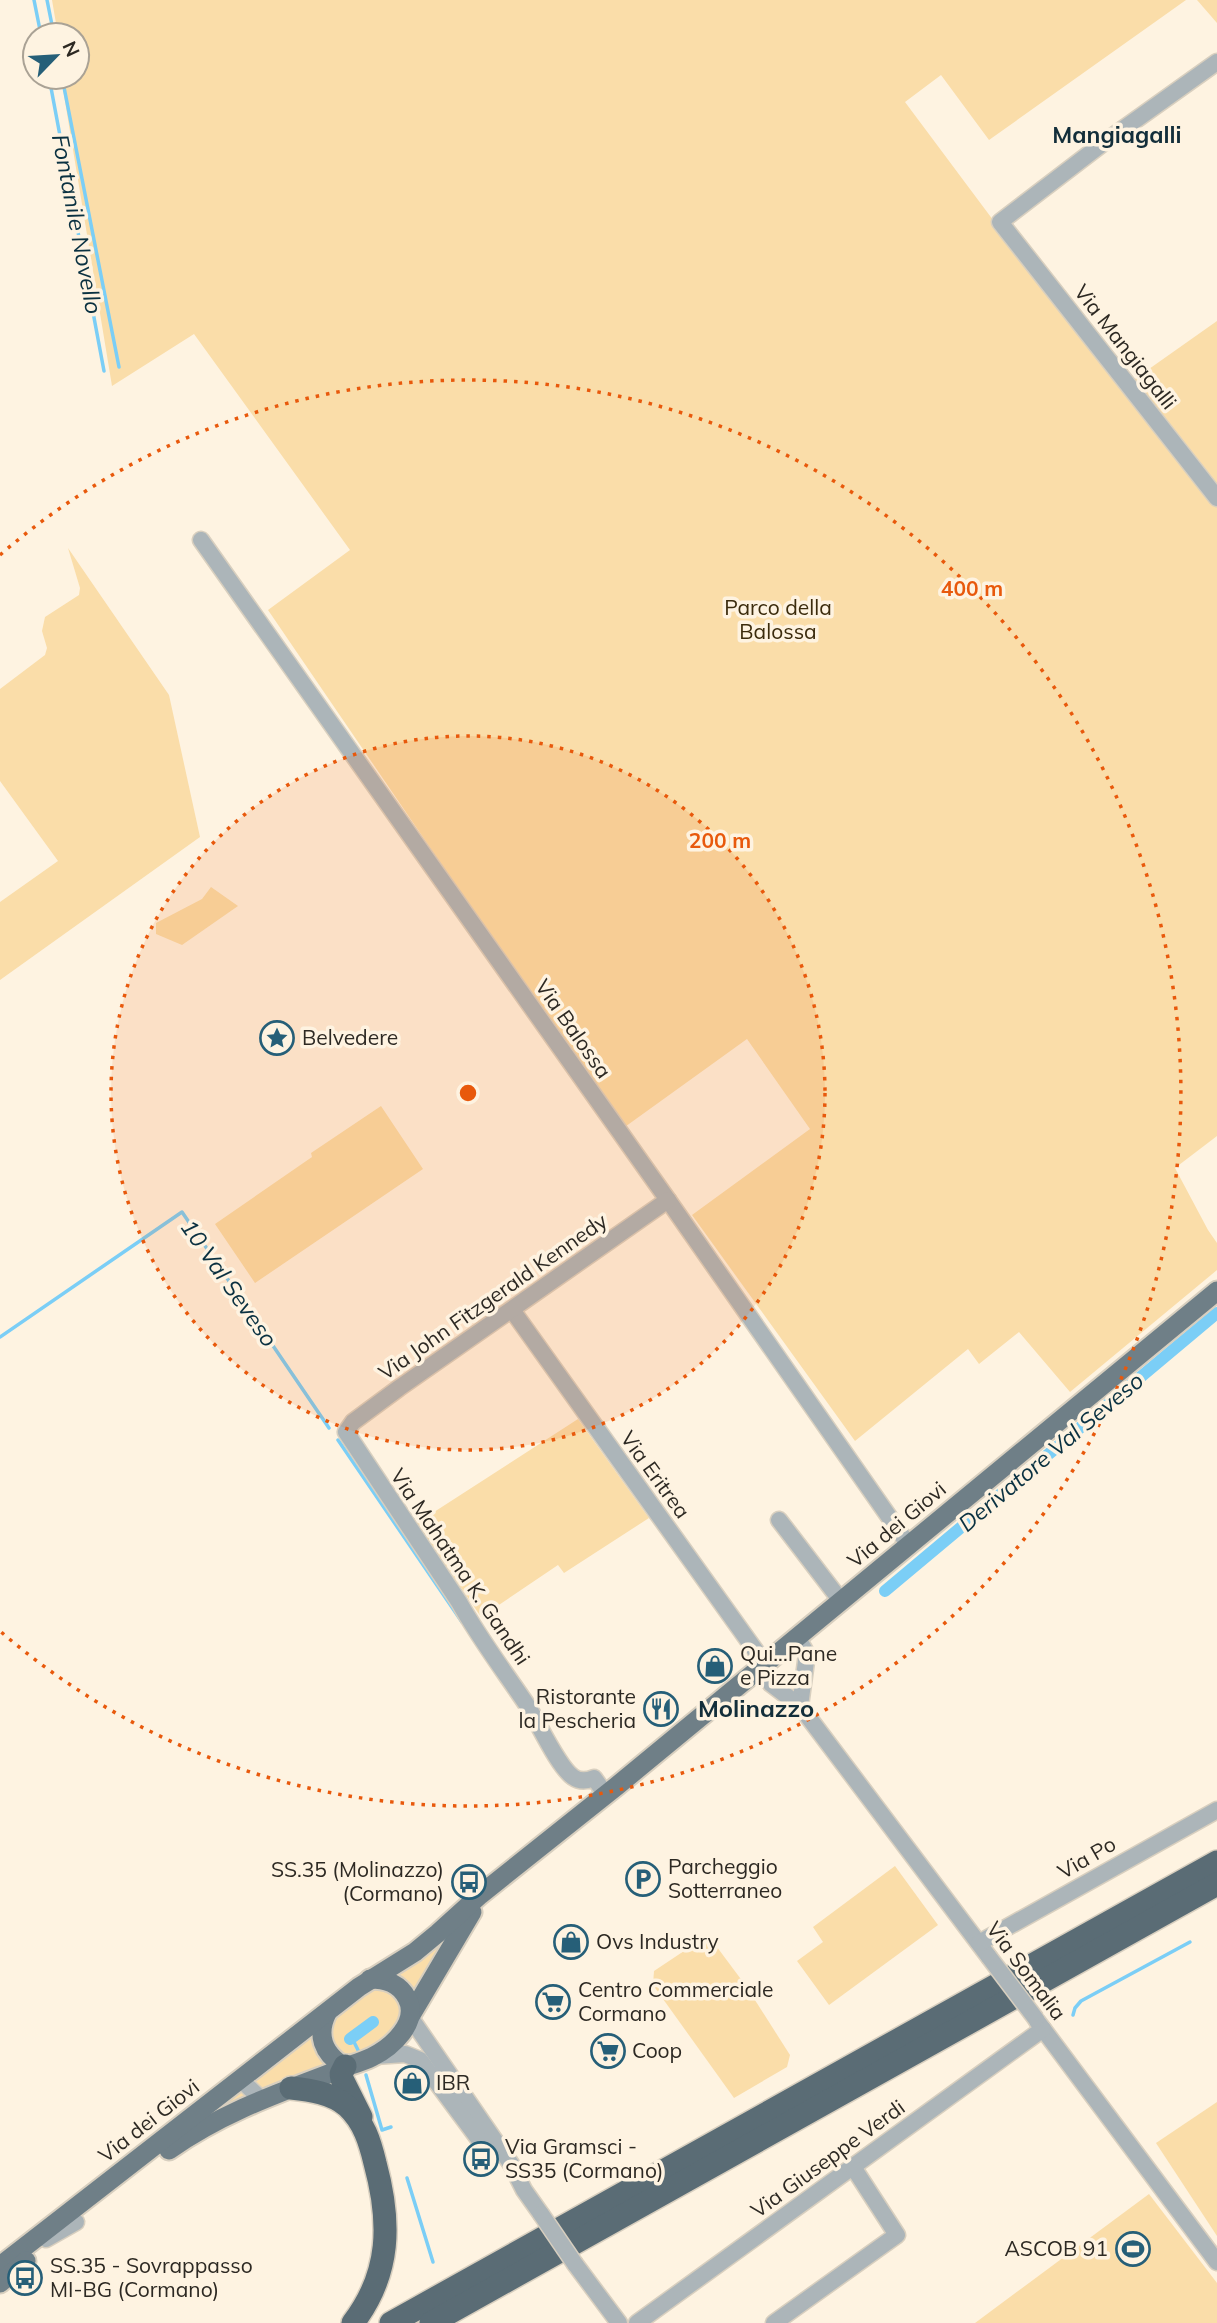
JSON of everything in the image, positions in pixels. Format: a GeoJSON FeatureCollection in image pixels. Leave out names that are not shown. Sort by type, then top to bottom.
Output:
{"type":"FeatureCollection","features":[{"type":"Feature","properties":{"kind":"highway"},"geometry":{"type":"LineString","coordinates":[[391,2323],[1217,1862]]}},
{"type":"Feature","properties":{"kind":"highway"},"geometry":{"type":"LineString","coordinates":[[431,2323],[1217,1884]]}},
{"type":"Feature","properties":{"kind":"highway"},"geometry":{"type":"LineString","coordinates":[[344,2066],[342,2079],[367,2130],[383,2193],[386,2243],[373,2291],[353,2323]]}},
{"type":"Feature","properties":{"kind":"highway"},"geometry":{"type":"LineString","coordinates":[[291,2088],[331,2097],[346,2106],[367,2130]]}},
{"type":"Feature","properties":{"kind":"main road","name":"Via dei Giovi"},"geometry":{"type":"LineString","coordinates":[[370,1979],[415,1952],[1217,1290]]}},
{"type":"Feature","properties":{"kind":"main road","name":"Via dei Giovi"},"geometry":{"type":"LineString","coordinates":[[411,2016],[468,1916],[505,1875]]}},
{"type":"Feature","properties":{"kind":"main road"},"geometry":{"type":"LineString","coordinates":[[370,1979],[382,1979],[397,1986],[408,1999],[411,2016],[404,2029],[375,2056],[344,2066],[327,2053],[323,2043],[322,2023],[327,2013],[370,1979]]}},
{"type":"Feature","properties":{"kind":"main road","name":"Via dei Giovi"},"geometry":{"type":"LineString","coordinates":[[0,2266],[327,2013]]}},
{"type":"Feature","properties":{"kind":"main road","name":"Via dei Giovi"},"geometry":{"type":"LineString","coordinates":[[0,2283],[194,2132],[215,2120],[344,2066]]}},
{"type":"Feature","properties":{"kind":"street","name":"Via Mangiagalli"},"geometry":{"type":"LineString","coordinates":[[1217,62],[1102,144],[1000,222],[1217,498]]}},
{"type":"Feature","properties":{"kind":"street","name":"Via Balossa"},"geometry":{"type":"LineString","coordinates":[[201,540],[908,1544]]}},
{"type":"Feature","properties":{"kind":"street","name":"Via John Fitzgerald Kennedy"},"geometry":{"type":"LineString","coordinates":[[346,1432],[353,1422],[668,1200]]}},
{"type":"Feature","properties":{"kind":"street","name":"Via Eritrea"},"geometry":{"type":"LineString","coordinates":[[512,1310],[762,1666]]}},
{"type":"Feature","properties":{"kind":"street","name":"Via Mahatma K. Gandhi"},"geometry":{"type":"LineString","coordinates":[[346,1432],[570,1775],[581,1781],[594,1778],[606,1795]]}},
{"type":"Feature","properties":{"kind":"street"},"geometry":{"type":"LineString","coordinates":[[779,1520],[841,1601]]}},
{"type":"Feature","properties":{"kind":"street"},"geometry":{"type":"LineString","coordinates":[[797,1637],[807,1654],[800,1706]]}},
{"type":"Feature","properties":{"kind":"street","name":"Via Somalia"},"geometry":{"type":"LineString","coordinates":[[762,1666],[771,1684],[800,1706],[1217,2262]]}},
{"type":"Feature","properties":{"kind":"street","name":"Via Po"},"geometry":{"type":"LineString","coordinates":[[984,1950],[1217,1810]]}},
{"type":"Feature","properties":{"kind":"street"},"geometry":{"type":"LineString","coordinates":[[425,1994],[422,2016],[428,2043]]}},
{"type":"Feature","properties":{"kind":"street"},"geometry":{"type":"LineString","coordinates":[[411,2016],[511,2164],[524,2190],[619,2323]]}},
{"type":"Feature","properties":{"kind":"street","name":"Via Giuseppe Verdi"},"geometry":{"type":"LineString","coordinates":[[637,2323],[853,2167],[1039,2024]]}},
{"type":"Feature","properties":{"kind":"street"},"geometry":{"type":"LineString","coordinates":[[375,2056],[398,2053],[420,2060],[502,2171],[524,2190]]}},
{"type":"Feature","properties":{"kind":"street"},"geometry":{"type":"LineString","coordinates":[[240,2079],[262,2100]]}},
{"type":"Feature","properties":{"kind":"street"},"geometry":{"type":"LineString","coordinates":[[774,2323],[897,2235],[853,2167]]}},
{"type":"Feature","properties":{"kind":"street"},"geometry":{"type":"LineString","coordinates":[[0,2274],[39,2244],[76,2222]]}},
{"type":"Feature","properties":{"kind":"green space","name":"Parco della Balossa"},"geometry":{"type":"Polygon","coordinates":[[[52,0],[1186,0],[989,140],[941,75],[905,102],[999,228],[1217,506],[1217,1136],[1175,1168],[1217,1243],[1217,1270],[1070,1392],[1019,1332],[979,1364],[968,1349],[855,1441],[692,1215],[810,1129],[747,1039],[622,1129],[268,610],[350,550],[194,334],[112,386],[63,91],[91,91],[91,21],[56,21],[52,0]]]}},
{"type":"Feature","properties":{"kind":"green space"},"geometry":{"type":"Polygon","coordinates":[[[1197,0],[1217,0],[1217,23],[1197,0]]]}},
{"type":"Feature","properties":{"kind":"green space"},"geometry":{"type":"Polygon","coordinates":[[[1217,321],[1217,489],[1132,381],[1217,321]]]}},
{"type":"Feature","properties":{"kind":"green space"},"geometry":{"type":"Polygon","coordinates":[[[68,548],[169,695],[200,837],[0,980],[0,902],[58,861],[0,781],[0,689],[45,655],[47,648],[42,631],[45,617],[79,595],[80,588],[68,548]]]}},
{"type":"Feature","properties":{"kind":"green space"},"geometry":{"type":"Polygon","coordinates":[[[211,887],[238,906],[182,945],[156,934],[156,923],[202,899],[211,887]]]}},
{"type":"Feature","properties":{"kind":"green space"},"geometry":{"type":"Polygon","coordinates":[[[381,1106],[423,1169],[255,1283],[215,1224],[312,1157],[311,1153],[381,1106]]]}},
{"type":"Feature","properties":{"kind":"green space"},"geometry":{"type":"Polygon","coordinates":[[[578,1419],[649,1518],[564,1573],[558,1565],[481,1617],[417,1523],[578,1419]]]}},
{"type":"Feature","properties":{"kind":"green space"},"geometry":{"type":"Polygon","coordinates":[[[895,1866],[938,1925],[829,2005],[797,1961],[823,1942],[813,1927],[895,1866]]]}},
{"type":"Feature","properties":{"kind":"green space"},"geometry":{"type":"Polygon","coordinates":[[[708,1935],[746,1986],[790,2055],[787,2067],[734,2098],[653,1985],[654,1971],[708,1935]]]}},
{"type":"Feature","properties":{"kind":"green space"},"geometry":{"type":"Polygon","coordinates":[[[446,1939],[416,1999],[391,1972],[446,1939]]]}},
{"type":"Feature","properties":{"kind":"green space"},"geometry":{"type":"Polygon","coordinates":[[[377,1988],[393,1992],[403,2008],[400,2024],[378,2043],[351,2056],[344,2055],[332,2042],[335,2019],[351,2003],[377,1988]]]}},
{"type":"Feature","properties":{"kind":"green space"},"geometry":{"type":"Polygon","coordinates":[[[312,2031],[318,2052],[327,2066],[222,2109],[218,2104],[312,2031]]]}},
{"type":"Feature","properties":{"kind":"green space"},"geometry":{"type":"Polygon","coordinates":[[[1217,2102],[1217,2236],[1156,2143],[1217,2102]]]}},
{"type":"Feature","properties":{"kind":"green space","name":"ASCOB 91"},"geometry":{"type":"Polygon","coordinates":[[[1149,2194],[1217,2283],[1217,2323],[975,2323],[1149,2194]]]}},
{"type":"Feature","properties":{"kind":"waterway","name":"Fontanile Novello"},"geometry":{"type":"LineString","coordinates":[[34,0],[38,21]]}},
{"type":"Feature","properties":{"kind":"waterway"},"geometry":{"type":"LineString","coordinates":[[47,0],[51,21]]}},
{"type":"Feature","properties":{"kind":"waterway","name":"Fontanile Novello"},"geometry":{"type":"LineString","coordinates":[[52,91],[104,371]]}},
{"type":"Feature","properties":{"kind":"waterway"},"geometry":{"type":"LineString","coordinates":[[65,91],[119,367]]}},
{"type":"Feature","properties":{"kind":"waterway","name":"10 Val Seveso"},"geometry":{"type":"LineString","coordinates":[[0,1337],[182,1212],[329,1428]]}},
{"type":"Feature","properties":{"kind":"waterway","name":"Derivatore Val Seveso"},"geometry":{"type":"LineString","coordinates":[[885,1591],[1217,1313]]}},
{"type":"Feature","properties":{"kind":"waterway","name":"10 Val Seveso"},"geometry":{"type":"LineString","coordinates":[[338,1440],[462,1622]]}},
{"type":"Feature","properties":{"kind":"waterway"},"geometry":{"type":"LineString","coordinates":[[1073,2015],[1081,2001],[1190,1942]]}},
{"type":"Feature","properties":{"kind":"waterway","name":"Derivatore Val Seveso"},"geometry":{"type":"LineString","coordinates":[[350,2039],[373,2022]]}},
{"type":"Feature","properties":{"kind":"waterway"},"geometry":{"type":"LineString","coordinates":[[352,2038],[359,2052]]}},
{"type":"Feature","properties":{"kind":"waterway"},"geometry":{"type":"LineString","coordinates":[[366,2075],[382,2130],[391,2127]]}},
{"type":"Feature","properties":{"kind":"waterway"},"geometry":{"type":"LineString","coordinates":[[407,2178],[433,2262]]}},
{"type":"Feature","properties":{"kind":"place","name":"Belvedere"},"geometry":{"type":"Point","coordinates":[277,1038]}},
{"type":"Feature","properties":{"kind":"place","name":"Qui...Pane e Pizza"},"geometry":{"type":"Point","coordinates":[715,1666]}},
{"type":"Feature","properties":{"kind":"place","name":"Ristorante la Pescheria"},"geometry":{"type":"Point","coordinates":[661,1709]}},
{"type":"Feature","properties":{"kind":"place","name":"Parcheggio Sotterraneo"},"geometry":{"type":"Point","coordinates":[643,1879]}},
{"type":"Feature","properties":{"kind":"place","name":"SS.35 (Molinazzo) (Cormano)"},"geometry":{"type":"Point","coordinates":[469,1882]}},
{"type":"Feature","properties":{"kind":"place","name":"Ovs Industry"},"geometry":{"type":"Point","coordinates":[571,1942]}},
{"type":"Feature","properties":{"kind":"place","name":"Centro Commerciale Cormano"},"geometry":{"type":"Point","coordinates":[553,2002]}},
{"type":"Feature","properties":{"kind":"place","name":"Coop"},"geometry":{"type":"Point","coordinates":[608,2051]}},
{"type":"Feature","properties":{"kind":"place","name":"IBR"},"geometry":{"type":"Point","coordinates":[412,2083]}},
{"type":"Feature","properties":{"kind":"place","name":"Via Gramsci - SS35 (Cormano)"},"geometry":{"type":"Point","coordinates":[481,2159]}},
{"type":"Feature","properties":{"kind":"place","name":"ASCOB 91"},"geometry":{"type":"Point","coordinates":[1133,2249]}},
{"type":"Feature","properties":{"kind":"place","name":"SS.35 - Sovrappasso MI-BG (Cormano)"},"geometry":{"type":"Point","coordinates":[25,2278]}},
{"type":"Feature","properties":{"kind":"district","name":"Mangiagalli"},"geometry":{"type":"Point","coordinates":[1117,135]}},
{"type":"Feature","properties":{"kind":"district","name":"Molinazzo"},"geometry":{"type":"Point","coordinates":[756,1709]}}]}
